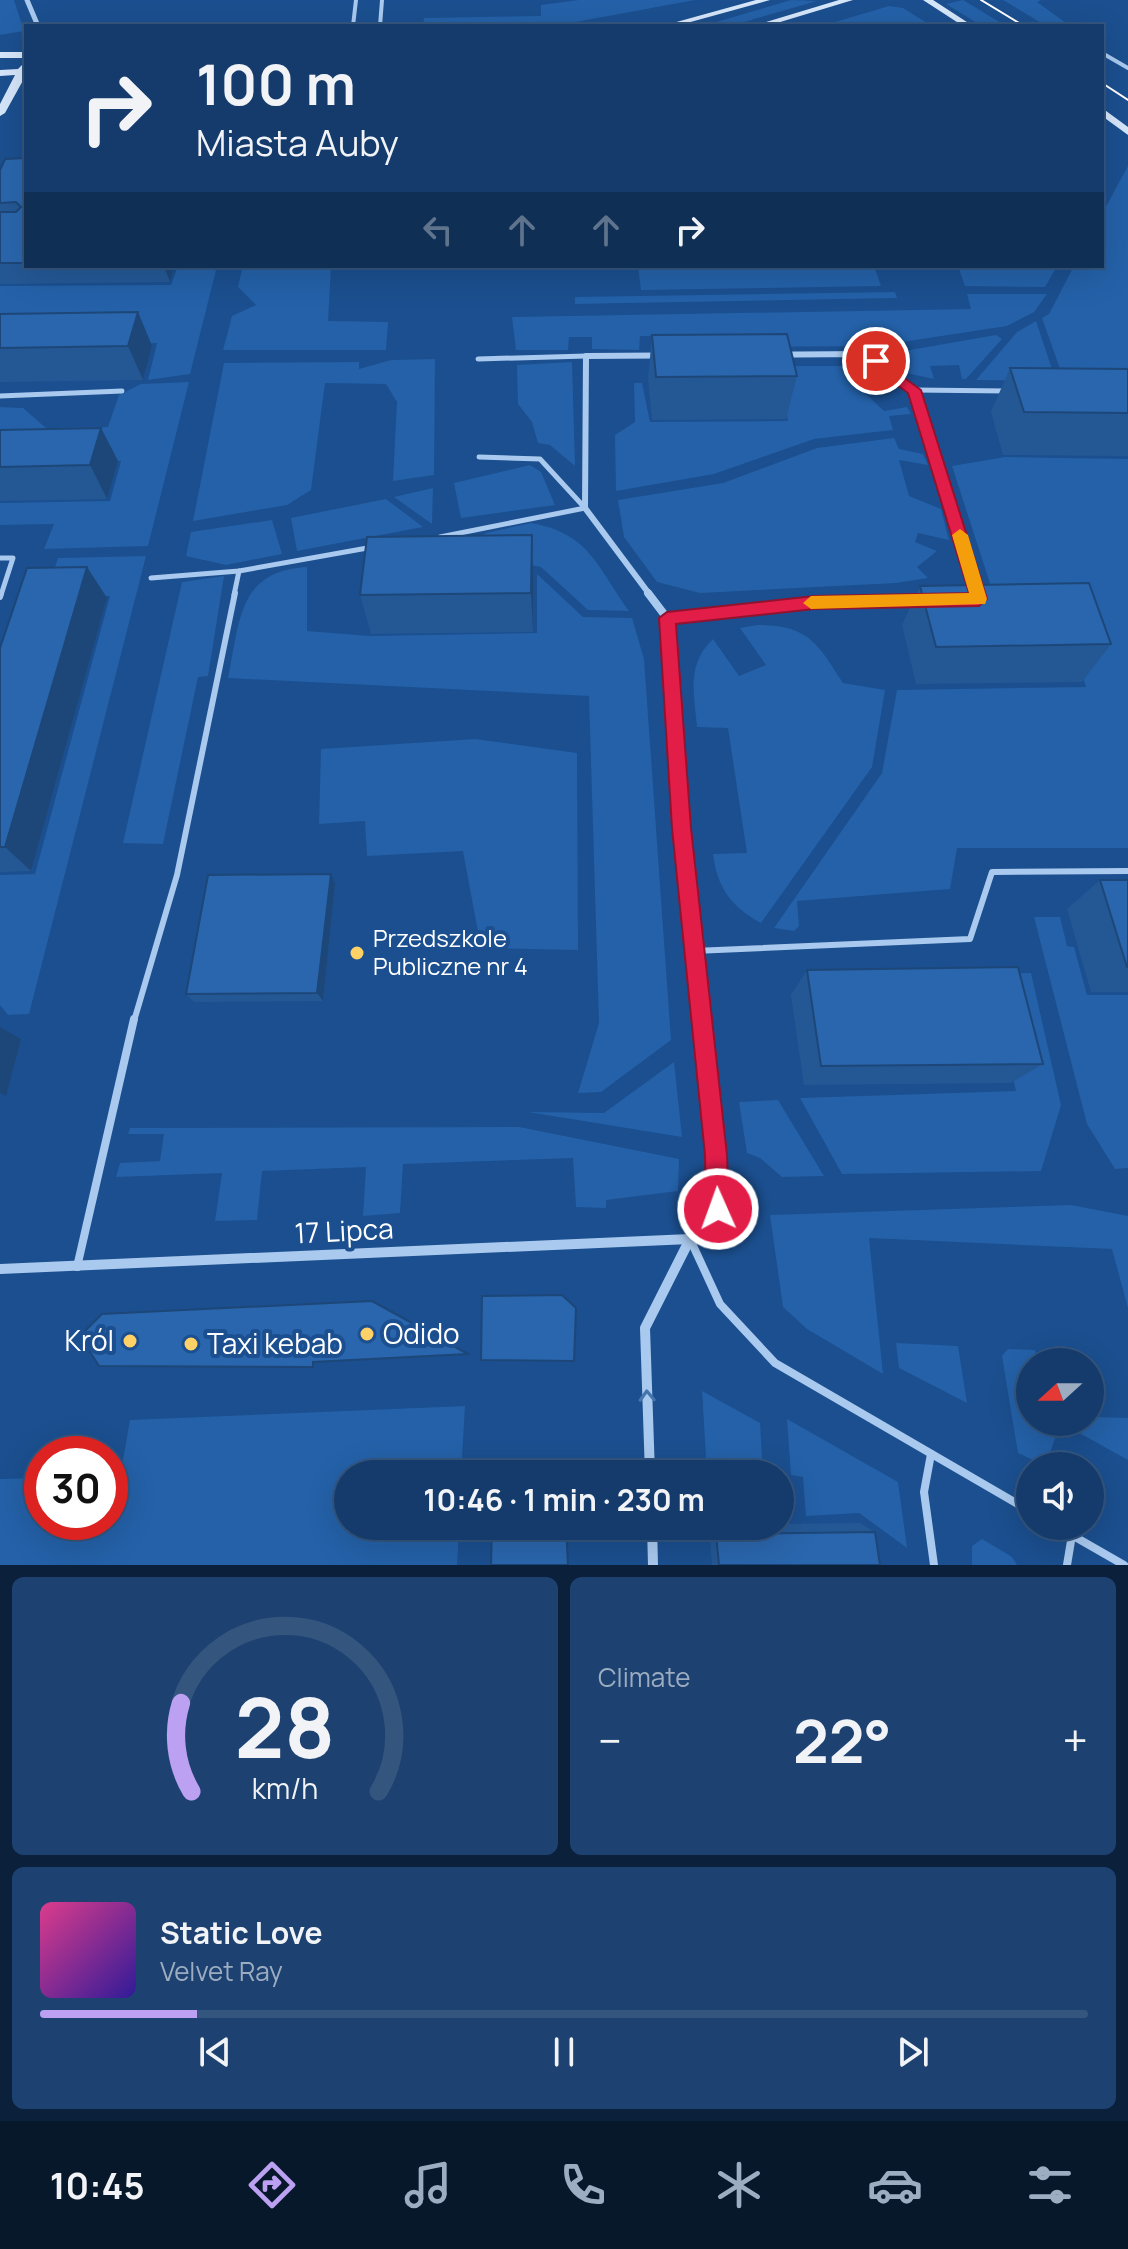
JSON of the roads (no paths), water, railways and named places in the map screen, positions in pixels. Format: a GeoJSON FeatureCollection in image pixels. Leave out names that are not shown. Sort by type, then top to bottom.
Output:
{"type":"FeatureCollection","features":[{"type":"Feature","properties":{"kind":"street"},"geometry":{"type":"LineString","coordinates":[[27,0],[37,24]]}},
{"type":"Feature","properties":{"kind":"street"},"geometry":{"type":"LineString","coordinates":[[674,24],[766,0]]}},
{"type":"Feature","properties":{"kind":"street"},"geometry":{"type":"LineString","coordinates":[[764,24],[849,0]]}},
{"type":"Feature","properties":{"kind":"street"},"geometry":{"type":"LineString","coordinates":[[927,0],[966,24]]}},
{"type":"Feature","properties":{"kind":"street"},"geometry":{"type":"LineString","coordinates":[[0,55],[24,55]]}},
{"type":"Feature","properties":{"kind":"street"},"geometry":{"type":"LineString","coordinates":[[0,73],[24,70]]}},
{"type":"Feature","properties":{"kind":"street"},"geometry":{"type":"LineString","coordinates":[[0,113],[24,72]]}},
{"type":"Feature","properties":{"kind":"street"},"geometry":{"type":"LineString","coordinates":[[1104,113],[1128,132]]}},
{"type":"Feature","properties":{"kind":"street"},"geometry":{"type":"LineString","coordinates":[[650,1460],[645,1328],[690,1239],[718,1209],[716,1155],[694,951],[667,618],[585,508],[586,356],[866,354],[914,390],[979,599],[814,602],[667,618]]}},
{"type":"Feature","properties":{"kind":"street","name":"17 Lipca"},"geometry":{"type":"LineString","coordinates":[[0,1269],[690,1239]]}},
{"type":"Feature","properties":{"kind":"street"},"geometry":{"type":"LineString","coordinates":[[652,1540],[653,1565]]}},
{"type":"Feature","properties":{"kind":"lane"},"geometry":{"type":"LineString","coordinates":[[353,24],[356,0]]}},
{"type":"Feature","properties":{"kind":"lane"},"geometry":{"type":"LineString","coordinates":[[380,24],[382,0]]}},
{"type":"Feature","properties":{"kind":"lane"},"geometry":{"type":"LineString","coordinates":[[1104,54],[1128,68]]}},
{"type":"Feature","properties":{"kind":"lane"},"geometry":{"type":"LineString","coordinates":[[478,359],[586,356]]}},
{"type":"Feature","properties":{"kind":"lane"},"geometry":{"type":"LineString","coordinates":[[914,390],[1016,391]]}},
{"type":"Feature","properties":{"kind":"lane"},"geometry":{"type":"LineString","coordinates":[[0,396],[122,391]]}},
{"type":"Feature","properties":{"kind":"lane"},"geometry":{"type":"LineString","coordinates":[[479,457],[540,459],[585,508]]}},
{"type":"Feature","properties":{"kind":"lane"},"geometry":{"type":"LineString","coordinates":[[435,537],[585,508]]}},
{"type":"Feature","properties":{"kind":"lane"},"geometry":{"type":"LineString","coordinates":[[151,578],[239,571],[378,546]]}},
{"type":"Feature","properties":{"kind":"lane"},"geometry":{"type":"LineString","coordinates":[[0,558],[13,558],[0,597]]}},
{"type":"Feature","properties":{"kind":"lane"},"geometry":{"type":"LineString","coordinates":[[77,1267],[123,1057],[177,875],[239,571]]}},
{"type":"Feature","properties":{"kind":"lane"},"geometry":{"type":"LineString","coordinates":[[694,951],[970,939],[992,872],[1128,871]]}},
{"type":"Feature","properties":{"kind":"lane"},"geometry":{"type":"LineString","coordinates":[[690,1239],[720,1304],[775,1363],[1016,1503]]}},
{"type":"Feature","properties":{"kind":"lane"},"geometry":{"type":"LineString","coordinates":[[931,1454],[924,1492],[934,1565]]}},
{"type":"Feature","properties":{"kind":"lane"},"geometry":{"type":"LineString","coordinates":[[1067,1565],[1071,1540]]}},
{"type":"Feature","properties":{"kind":"lane"},"geometry":{"type":"LineString","coordinates":[[1081,1540],[1124,1565]]}},
{"type":"Feature","properties":{"kind":"tram line"},"geometry":{"type":"LineString","coordinates":[[981,0],[1021,24]]}},
{"type":"Feature","properties":{"kind":"tram line"},"geometry":{"type":"LineString","coordinates":[[1104,84],[1128,100]]}},
{"type":"Feature","properties":{"kind":"place","name":"Przedszkole Publiczne nr 4"},"geometry":{"type":"Point","coordinates":[357,953]}},
{"type":"Feature","properties":{"kind":"place","name":"Odido"},"geometry":{"type":"Point","coordinates":[367,1334]}},
{"type":"Feature","properties":{"kind":"place","name":"Król"},"geometry":{"type":"Point","coordinates":[130,1341]}},
{"type":"Feature","properties":{"kind":"place","name":"Taxi kebab"},"geometry":{"type":"Point","coordinates":[191,1344]}}]}
